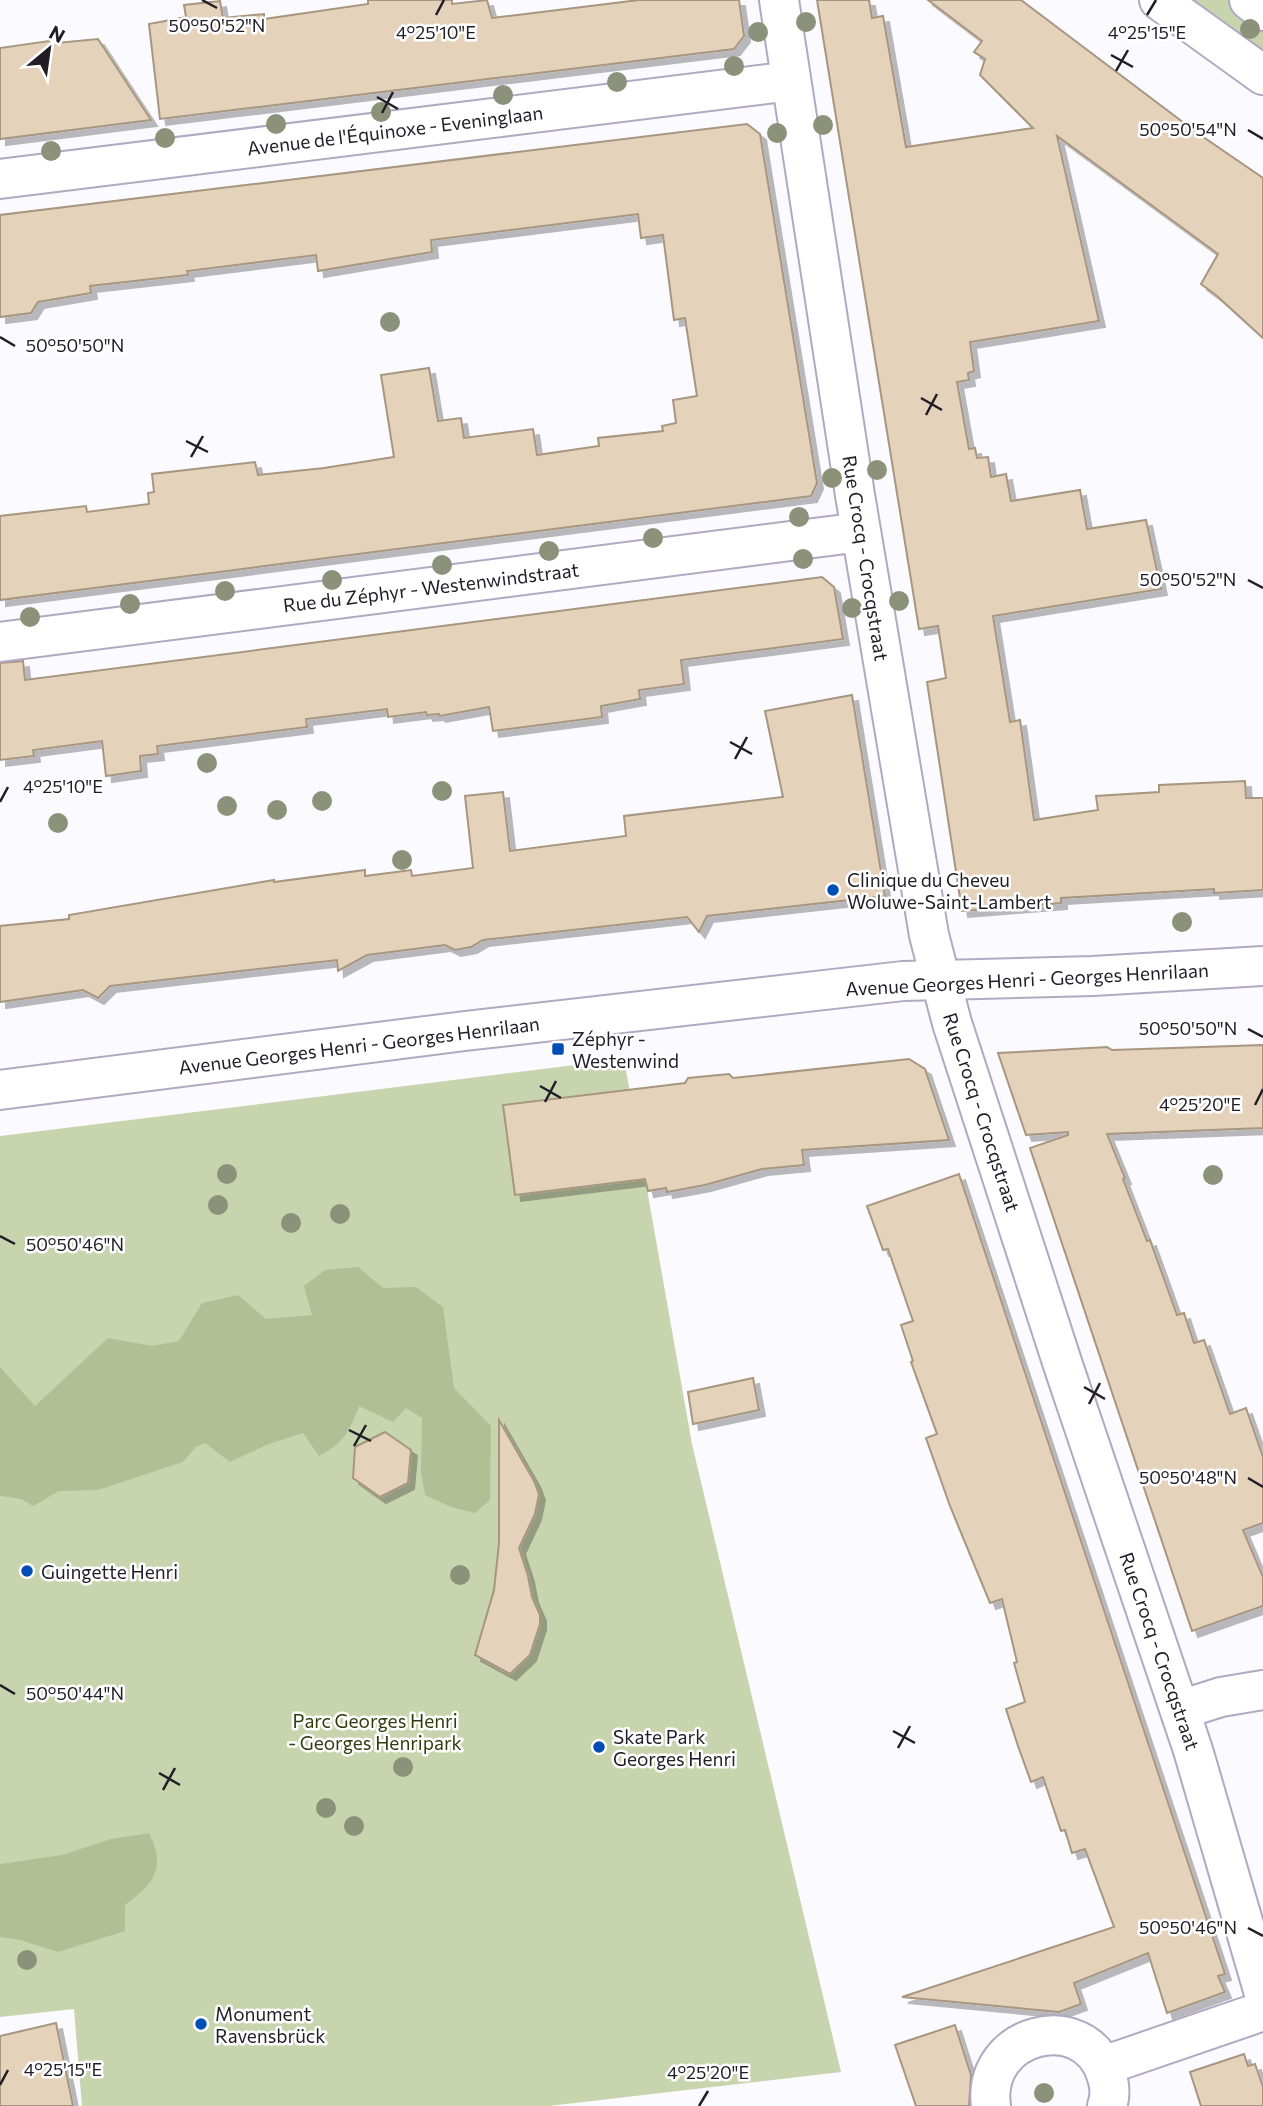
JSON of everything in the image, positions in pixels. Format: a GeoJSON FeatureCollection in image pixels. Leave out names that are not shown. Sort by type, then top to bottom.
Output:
{"type":"FeatureCollection","features":[{"type":"Feature","properties":{"kind":"street","name":"Rue Crocq - Crocqstraat"},"geometry":{"type":"LineString","coordinates":[[779,0],[861,532],[929,935],[940,981],[1058,1352],[1180,1710],[1263,1990]]}},
{"type":"Feature","properties":{"kind":"street"},"geometry":{"type":"LineString","coordinates":[[1159,0],[1263,75]]}},
{"type":"Feature","properties":{"kind":"street"},"geometry":{"type":"LineString","coordinates":[[1250,0],[1263,10]]}},
{"type":"Feature","properties":{"kind":"street","name":"Avenue de l'Équinoxe - Eveninglaan"},"geometry":{"type":"LineString","coordinates":[[0,179],[790,81]]}},
{"type":"Feature","properties":{"kind":"street","name":"Rue du Zéphyr - Westenwindstraat"},"geometry":{"type":"LineString","coordinates":[[0,642],[861,532]]}},
{"type":"Feature","properties":{"kind":"street","name":"Avenue Georges Henri - Georges Henrilaan"},"geometry":{"type":"LineString","coordinates":[[0,1090],[465,1031],[903,981],[1093,976],[1263,966]]}},
{"type":"Feature","properties":{"kind":"street"},"geometry":{"type":"LineString","coordinates":[[1180,1710],[1221,1697],[1263,1690]]}},
{"type":"Feature","properties":{"kind":"street"},"geometry":{"type":"LineString","coordinates":[[1103,2066],[1263,2011]]}},
{"type":"Feature","properties":{"kind":"street"},"geometry":{"type":"LineString","coordinates":[[991,2106],[989,2091],[994,2071],[1006,2053],[1028,2039],[1048,2035],[1069,2037],[1090,2050],[1103,2066],[1110,2086],[1107,2106]]}},
{"type":"Feature","properties":{"kind":"green space"},"geometry":{"type":"Polygon","coordinates":[[[1182,0],[1239,0],[1263,17],[1263,61],[1182,0]]]}},
{"type":"Feature","properties":{"kind":"green space","name":"Parc Georges Henri - Georges Henripark"},"geometry":{"type":"Polygon","coordinates":[[[624,1059],[692,1444],[841,2072],[549,2106],[82,2106],[74,2009],[0,2017],[0,1136],[624,1059]]]}},
{"type":"Feature","properties":{"kind":"green space"},"geometry":{"type":"Polygon","coordinates":[[[358,1267],[383,1288],[416,1287],[443,1307],[454,1388],[491,1426],[490,1500],[475,1513],[451,1507],[425,1495],[421,1472],[422,1418],[406,1408],[393,1422],[359,1406],[345,1436],[319,1456],[303,1433],[266,1445],[230,1462],[205,1443],[196,1447],[183,1462],[98,1490],[59,1491],[33,1506],[21,1499],[0,1496],[0,1367],[35,1406],[108,1338],[152,1346],[179,1341],[202,1303],[238,1295],[266,1319],[312,1315],[304,1286],[325,1270],[358,1267]]]}},
{"type":"Feature","properties":{"kind":"green space"},"geometry":{"type":"Polygon","coordinates":[[[149,1833],[157,1856],[157,1866],[150,1883],[125,1905],[125,1931],[58,1952],[20,1940],[0,1937],[0,1864],[62,1855],[111,1839],[149,1833]]]}},
{"type":"Feature","properties":{"kind":"building"},"geometry":{"type":"Polygon","coordinates":[[[368,0],[452,0],[452,4],[487,0],[492,18],[639,0],[739,0],[744,36],[734,49],[160,119],[149,24],[186,17],[184,5],[220,1],[223,18],[264,14],[264,19],[368,4],[368,0]]]}},
{"type":"Feature","properties":{"kind":"building"},"geometry":{"type":"Polygon","coordinates":[[[817,0],[869,0],[872,18],[883,16],[906,147],[1033,128],[980,75],[985,59],[974,52],[982,41],[928,0],[1021,0],[1196,132],[1263,178],[1263,338],[1201,284],[1218,254],[1057,136],[1099,321],[970,342],[974,371],[968,373],[969,380],[957,382],[969,449],[975,448],[977,458],[988,457],[991,477],[1006,474],[1011,501],[1080,490],[1087,529],[1146,520],[1161,589],[993,616],[1010,722],[1020,720],[1034,820],[1098,810],[1096,796],[1159,792],[1159,785],[1245,781],[1246,798],[1263,798],[1263,890],[1214,893],[1214,889],[1061,898],[1061,903],[962,911],[927,682],[946,678],[938,626],[919,629],[817,0]]]}},
{"type":"Feature","properties":{"kind":"building"},"geometry":{"type":"Polygon","coordinates":[[[98,39],[151,120],[0,139],[0,48],[56,40],[57,43],[98,39]]]}},
{"type":"Feature","properties":{"kind":"building"},"geometry":{"type":"Polygon","coordinates":[[[747,124],[760,134],[817,483],[811,496],[0,600],[0,516],[86,506],[87,512],[149,504],[148,493],[154,492],[152,474],[255,462],[258,475],[394,457],[381,375],[429,368],[438,421],[461,418],[464,438],[533,429],[537,455],[599,446],[598,438],[663,431],[662,426],[676,423],[673,400],[697,396],[685,318],[674,320],[663,235],[641,238],[638,214],[431,240],[432,252],[318,271],[316,255],[187,271],[188,275],[90,286],[91,293],[38,302],[31,313],[0,317],[0,215],[747,124]]]}},
{"type":"Feature","properties":{"kind":"building"},"geometry":{"type":"Polygon","coordinates":[[[822,577],[834,587],[843,639],[681,660],[684,684],[639,690],[640,699],[601,706],[602,717],[493,731],[489,707],[440,716],[427,715],[426,712],[388,717],[387,709],[306,719],[307,727],[157,746],[158,754],[140,756],[141,771],[106,776],[102,741],[33,750],[34,756],[0,760],[0,663],[23,661],[25,680],[822,577]]]}},
{"type":"Feature","properties":{"kind":"building"},"geometry":{"type":"Polygon","coordinates":[[[852,695],[885,896],[707,916],[699,932],[687,917],[483,940],[471,947],[455,950],[445,945],[367,955],[338,971],[337,960],[110,986],[98,998],[83,990],[0,1002],[0,926],[69,919],[69,915],[274,880],[365,870],[365,876],[411,870],[412,876],[473,868],[465,796],[503,792],[510,851],[626,836],[624,816],[783,797],[765,711],[852,695]]]}},
{"type":"Feature","properties":{"kind":"building"},"geometry":{"type":"Polygon","coordinates":[[[1263,1045],[1263,1128],[1107,1134],[1177,1315],[1184,1313],[1194,1343],[1204,1340],[1230,1414],[1246,1408],[1263,1457],[1263,1523],[1243,1530],[1263,1577],[1263,1606],[1192,1631],[1030,1148],[1068,1135],[1068,1132],[1026,1135],[998,1053],[1107,1047],[1112,1050],[1263,1045]]]}},
{"type":"Feature","properties":{"kind":"building"},"geometry":{"type":"Polygon","coordinates":[[[909,1059],[925,1069],[949,1140],[802,1150],[804,1165],[762,1169],[705,1185],[667,1192],[666,1188],[648,1191],[645,1179],[515,1195],[503,1105],[685,1083],[688,1078],[729,1074],[733,1078],[909,1059]]]}},
{"type":"Feature","properties":{"kind":"building"},"geometry":{"type":"Polygon","coordinates":[[[959,1174],[1225,1974],[1218,1976],[1225,1992],[1167,2013],[1148,1953],[1074,1983],[1081,2004],[1059,2012],[902,1997],[1114,1927],[1085,1849],[1072,1853],[1065,1830],[1061,1831],[1043,1777],[1031,1782],[1018,1746],[1006,1709],[1025,1702],[1014,1663],[1017,1662],[1002,1599],[990,1603],[950,1506],[926,1438],[937,1434],[911,1362],[913,1361],[901,1325],[913,1321],[888,1249],[883,1250],[867,1206],[959,1174]]]}},
{"type":"Feature","properties":{"kind":"building"},"geometry":{"type":"Polygon","coordinates":[[[753,1378],[759,1410],[693,1424],[688,1392],[753,1378]]]}},
{"type":"Feature","properties":{"kind":"building"},"geometry":{"type":"Polygon","coordinates":[[[499,1420],[539,1494],[535,1514],[519,1548],[532,1597],[540,1615],[540,1624],[530,1655],[510,1674],[475,1655],[494,1590],[499,1543],[499,1420]]]}},
{"type":"Feature","properties":{"kind":"building"},"geometry":{"type":"Polygon","coordinates":[[[385,1432],[411,1450],[408,1483],[380,1497],[353,1478],[355,1447],[385,1432]]]}},
{"type":"Feature","properties":{"kind":"building"},"geometry":{"type":"Polygon","coordinates":[[[56,2023],[73,2106],[0,2106],[0,2036],[56,2023]]]}},
{"type":"Feature","properties":{"kind":"building"},"geometry":{"type":"Polygon","coordinates":[[[955,2025],[971,2075],[969,2106],[916,2106],[895,2045],[955,2025]]]}},
{"type":"Feature","properties":{"kind":"building"},"geometry":{"type":"Polygon","coordinates":[[[1244,2054],[1248,2066],[1255,2064],[1263,2087],[1263,2106],[1201,2106],[1190,2072],[1244,2054]]]}},
{"type":"Feature","properties":{"kind":"place","name":"Clinique du Cheveu Woluwe-Saint-Lambert"},"geometry":{"type":"Point","coordinates":[833,890]}},
{"type":"Feature","properties":{"kind":"place","name":"Zéphyr - Westenwind"},"geometry":{"type":"Point","coordinates":[558,1049]}},
{"type":"Feature","properties":{"kind":"place","name":"Guingette Henri"},"geometry":{"type":"Point","coordinates":[27,1571]}},
{"type":"Feature","properties":{"kind":"place","name":"Skate Park Georges Henri"},"geometry":{"type":"Point","coordinates":[599,1747]}},
{"type":"Feature","properties":{"kind":"place","name":"Monument Ravensbrück"},"geometry":{"type":"Point","coordinates":[201,2024]}}]}
